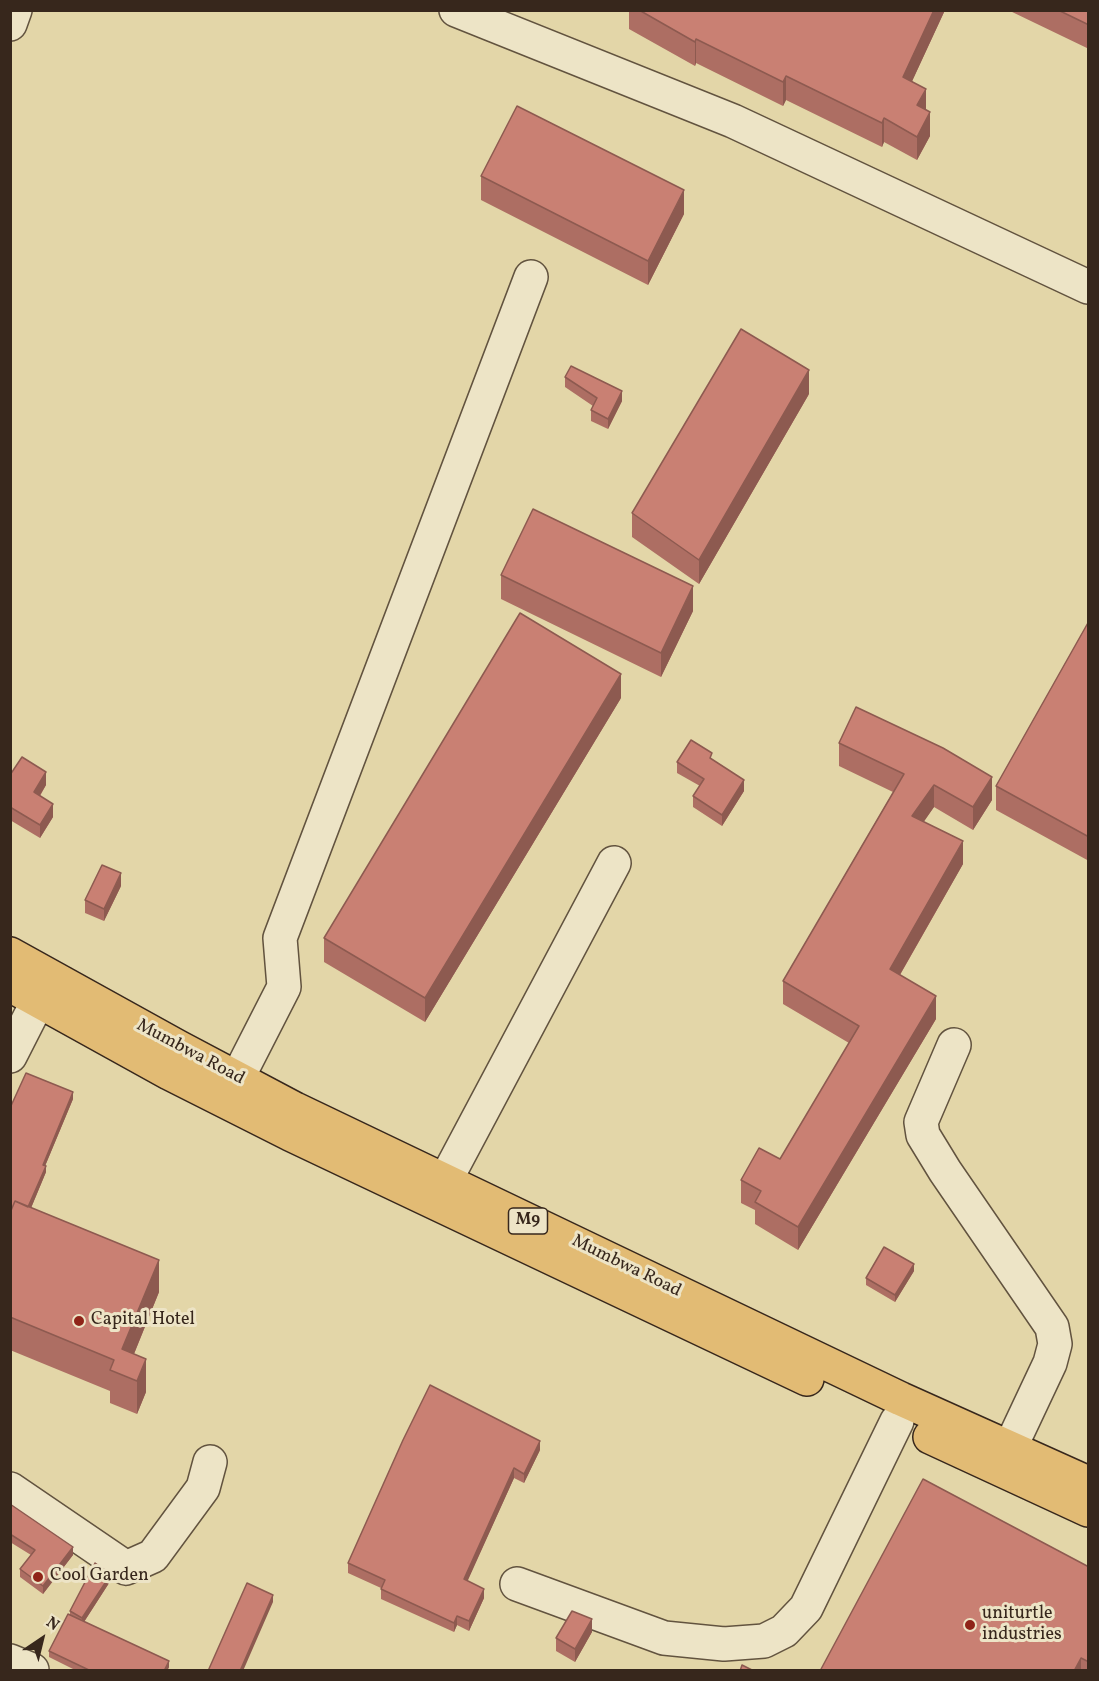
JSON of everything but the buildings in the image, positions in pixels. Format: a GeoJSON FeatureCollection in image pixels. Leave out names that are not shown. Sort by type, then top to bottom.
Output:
{"type":"FeatureCollection","features":[{"type":"Feature","properties":{"kind":"main road","name":"Mumbwa Road"},"geometry":{"type":"LineString","coordinates":[[10,954],[237,1079],[445,1181],[901,1399],[1089,1483]]}},
{"type":"Feature","properties":{"kind":"main road","name":"Mumbwa Road"},"geometry":{"type":"LineString","coordinates":[[24,993],[169,1073],[290,1134],[1089,1510]]}},
{"type":"Feature","properties":{"kind":"street"},"geometry":{"type":"LineString","coordinates":[[10,24],[15,10]]}},
{"type":"Feature","properties":{"kind":"street"},"geometry":{"type":"LineString","coordinates":[[456,10],[733,121],[1089,287]]}},
{"type":"Feature","properties":{"kind":"street"},"geometry":{"type":"LineString","coordinates":[[237,1079],[284,987],[280,938],[531,277]]}},
{"type":"Feature","properties":{"kind":"street"},"geometry":{"type":"LineString","coordinates":[[445,1181],[614,863]]}},
{"type":"Feature","properties":{"kind":"street"},"geometry":{"type":"LineString","coordinates":[[10,1056],[24,993]]}},
{"type":"Feature","properties":{"kind":"street"},"geometry":{"type":"LineString","coordinates":[[954,1045],[921,1122],[923,1134],[945,1171],[1052,1327],[1055,1344],[1050,1362],[1011,1448]]}},
{"type":"Feature","properties":{"kind":"street"},"geometry":{"type":"LineString","coordinates":[[517,1584],[664,1638],[724,1644],[764,1641],[784,1631],[806,1608],[897,1421]]}},
{"type":"Feature","properties":{"kind":"street"},"geometry":{"type":"LineString","coordinates":[[10,1490],[126,1568],[153,1556],[203,1488],[210,1462]]}},
{"type":"Feature","properties":{"kind":"street"},"geometry":{"type":"LineString","coordinates":[[10,1661],[32,1671]]}},
{"type":"Feature","properties":{"kind":"place","name":"Capital Hotel"},"geometry":{"type":"Point","coordinates":[79,1321]}},
{"type":"Feature","properties":{"kind":"place","name":"Cool Garden"},"geometry":{"type":"Point","coordinates":[38,1577]}},
{"type":"Feature","properties":{"kind":"place","name":"uniturtle industries"},"geometry":{"type":"Point","coordinates":[970,1625]}}]}
